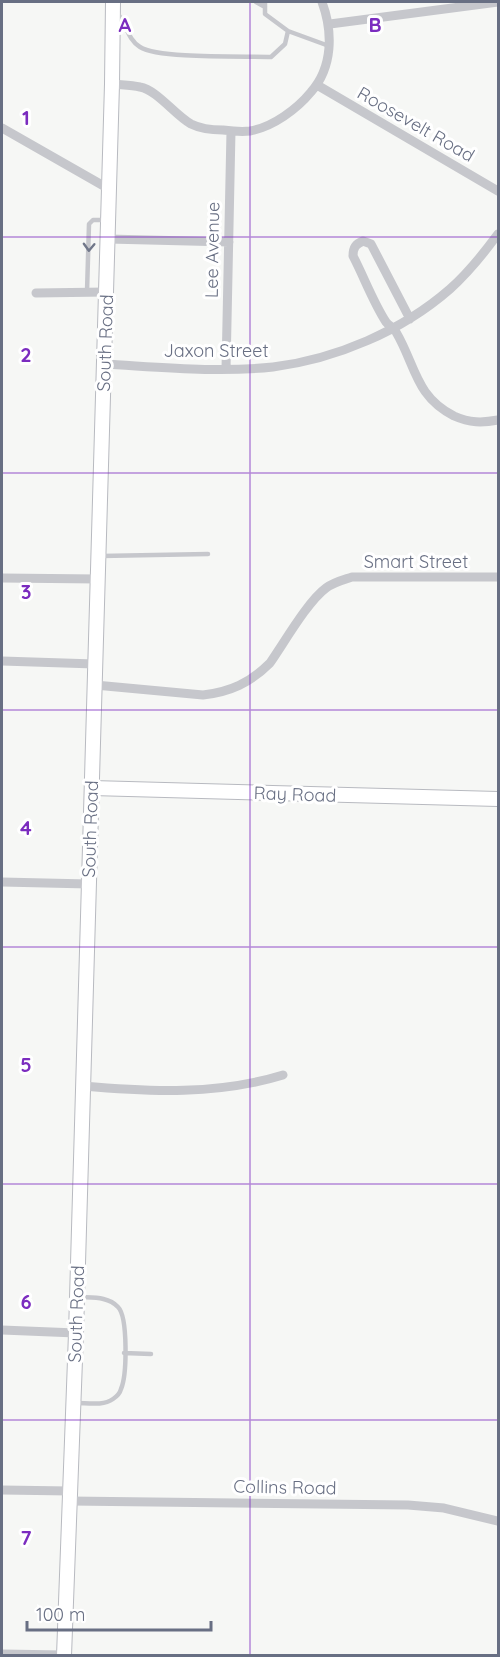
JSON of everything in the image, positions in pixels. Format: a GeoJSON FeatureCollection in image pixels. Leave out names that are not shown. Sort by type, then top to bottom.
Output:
{"type":"FeatureCollection","features":[{"type":"Feature","properties":{"kind":"street"},"geometry":{"type":"LineString","coordinates":[[112,84],[141,87],[190,123],[211,130],[249,131],[264,127],[293,109],[317,85],[326,66],[330,46],[330,24],[322,2]]}},
{"type":"Feature","properties":{"kind":"street"},"geometry":{"type":"LineString","coordinates":[[330,24],[498,2]]}},
{"type":"Feature","properties":{"kind":"street","name":"South Road"},"geometry":{"type":"LineString","coordinates":[[64,1655],[74,1403],[108,239],[112,6]]}},
{"type":"Feature","properties":{"kind":"street","name":"Roosevelt Road"},"geometry":{"type":"LineString","coordinates":[[317,85],[498,191]]}},
{"type":"Feature","properties":{"kind":"street"},"geometry":{"type":"LineString","coordinates":[[2,128],[109,189]]}},
{"type":"Feature","properties":{"kind":"street","name":"Lee Avenue"},"geometry":{"type":"LineString","coordinates":[[226,369],[231,131]]}},
{"type":"Feature","properties":{"kind":"street","name":"Jaxon Street"},"geometry":{"type":"LineString","coordinates":[[104,364],[226,369],[273,367],[301,362],[338,351],[410,319],[452,288],[498,234]]}},
{"type":"Feature","properties":{"kind":"street"},"geometry":{"type":"LineString","coordinates":[[108,239],[228,242]]}},
{"type":"Feature","properties":{"kind":"street"},"geometry":{"type":"LineString","coordinates":[[410,319],[371,244],[363,241],[357,244],[353,250],[354,256],[386,321],[393,327],[424,393],[443,410],[472,422],[483,423],[498,420]]}},
{"type":"Feature","properties":{"kind":"street"},"geometry":{"type":"LineString","coordinates":[[36,293],[106,292]]}},
{"type":"Feature","properties":{"kind":"street","name":"Smart Street"},"geometry":{"type":"LineString","coordinates":[[95,685],[192,694],[220,693],[248,682],[262,672],[316,597],[339,581],[352,577],[498,577]]}},
{"type":"Feature","properties":{"kind":"street"},"geometry":{"type":"LineString","coordinates":[[2,578],[98,579]]}},
{"type":"Feature","properties":{"kind":"street"},"geometry":{"type":"LineString","coordinates":[[2,661],[95,664]]}},
{"type":"Feature","properties":{"kind":"street","name":"Ray Road"},"geometry":{"type":"LineString","coordinates":[[92,788],[498,799]]}},
{"type":"Feature","properties":{"kind":"street"},"geometry":{"type":"LineString","coordinates":[[2,882],[89,884]]}},
{"type":"Feature","properties":{"kind":"street"},"geometry":{"type":"LineString","coordinates":[[83,1086],[169,1091],[208,1090],[283,1075]]}},
{"type":"Feature","properties":{"kind":"street"},"geometry":{"type":"LineString","coordinates":[[2,1330],[76,1333]]}},
{"type":"Feature","properties":{"kind":"street","name":"Collins Road"},"geometry":{"type":"LineString","coordinates":[[2,1490],[70,1496],[408,1505],[444,1508],[498,1521]]}},
{"type":"Feature","properties":{"kind":"street"},"geometry":{"type":"LineString","coordinates":[[2,1654],[64,1655]]}},
{"type":"Feature","properties":{"kind":"lane"},"geometry":{"type":"LineString","coordinates":[[256,2],[265,4],[265,14],[288,31],[330,46]]}},
{"type":"Feature","properties":{"kind":"lane"},"geometry":{"type":"LineString","coordinates":[[112,6],[119,13],[132,40],[140,47],[160,53],[271,57],[285,44],[288,31]]}},
{"type":"Feature","properties":{"kind":"lane"},"geometry":{"type":"LineString","coordinates":[[87,292],[89,224],[93,220],[108,220]]}},
{"type":"Feature","properties":{"kind":"lane"},"geometry":{"type":"LineString","coordinates":[[98,556],[208,554]]}},
{"type":"Feature","properties":{"kind":"lane"},"geometry":{"type":"LineString","coordinates":[[74,1403],[99,1404],[115,1397],[122,1387],[125,1323],[116,1305],[104,1298],[77,1297]]}},
{"type":"Feature","properties":{"kind":"lane"},"geometry":{"type":"LineString","coordinates":[[124,1353],[151,1354]]}}]}
